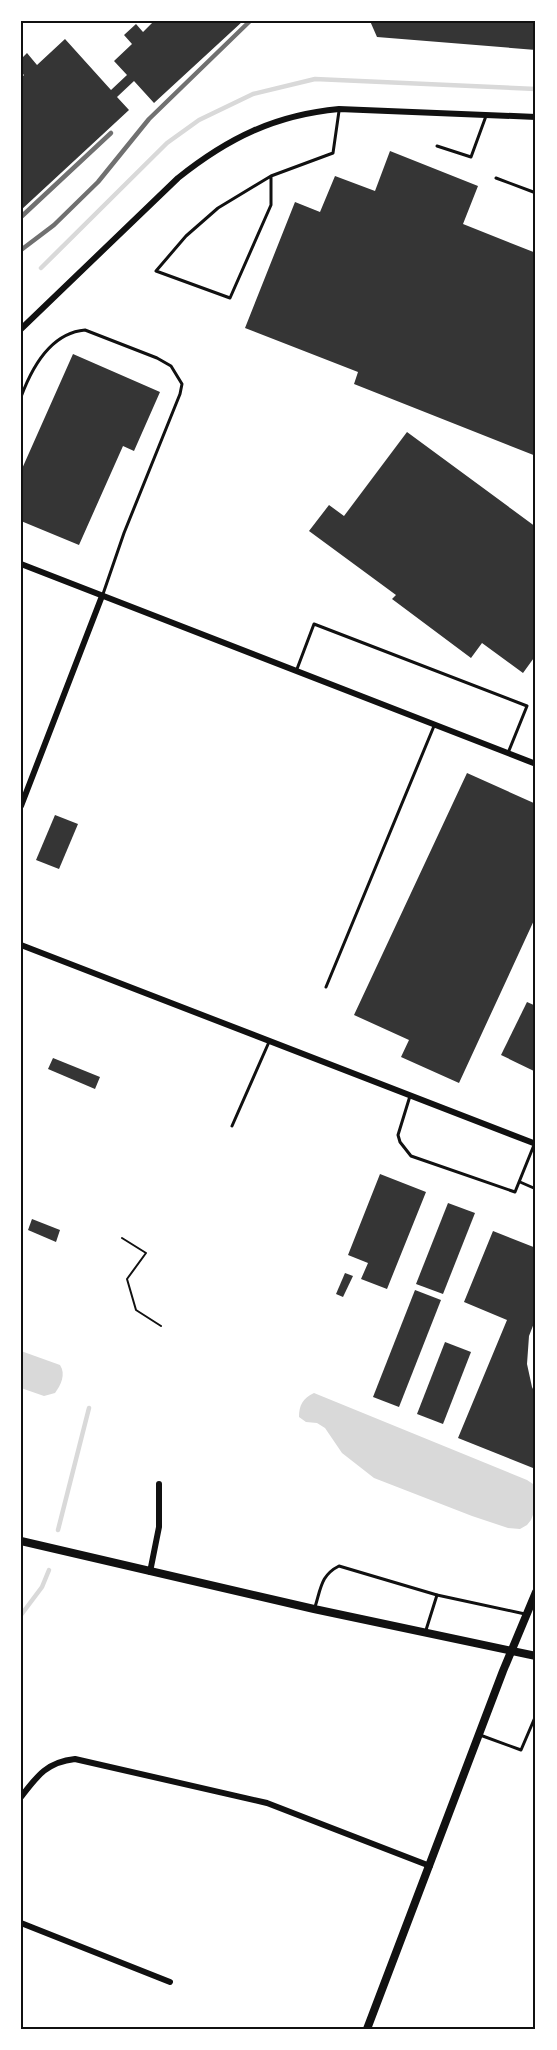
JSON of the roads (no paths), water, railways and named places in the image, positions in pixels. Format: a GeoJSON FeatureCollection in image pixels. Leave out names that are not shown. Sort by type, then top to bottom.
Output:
{"type":"FeatureCollection","features":[{"type":"Feature","properties":{"kind":"street"},"geometry":{"type":"LineString","coordinates":[[21,329],[178,178],[204,157],[252,130],[312,112],[339,109],[536,117]]}},
{"type":"Feature","properties":{"kind":"street"},"geometry":{"type":"LineString","coordinates":[[21,564],[536,764]]}},
{"type":"Feature","properties":{"kind":"street"},"geometry":{"type":"LineString","coordinates":[[21,806],[102,596]]}},
{"type":"Feature","properties":{"kind":"street"},"geometry":{"type":"LineString","coordinates":[[21,945],[536,1144]]}},
{"type":"Feature","properties":{"kind":"street"},"geometry":{"type":"LineString","coordinates":[[150,1572],[159,1527],[159,1484]]}},
{"type":"Feature","properties":{"kind":"street"},"geometry":{"type":"LineString","coordinates":[[21,1541],[314,1609],[536,1656]]}},
{"type":"Feature","properties":{"kind":"street"},"geometry":{"type":"LineString","coordinates":[[367,2029],[536,1592]]}},
{"type":"Feature","properties":{"kind":"street"},"geometry":{"type":"LineString","coordinates":[[21,1797],[44,1770],[54,1763],[75,1759],[267,1803],[430,1866]]}},
{"type":"Feature","properties":{"kind":"street"},"geometry":{"type":"LineString","coordinates":[[21,1923],[170,1982]]}},
{"type":"Feature","properties":{"kind":"lane"},"geometry":{"type":"LineString","coordinates":[[271,176],[271,205],[230,298],[156,271],[186,236],[218,208],[271,176],[333,153],[339,109]]}},
{"type":"Feature","properties":{"kind":"lane"},"geometry":{"type":"LineString","coordinates":[[437,147],[471,157],[487,115]]}},
{"type":"Feature","properties":{"kind":"lane"},"geometry":{"type":"LineString","coordinates":[[496,178],[536,193]]}},
{"type":"Feature","properties":{"kind":"lane"},"geometry":{"type":"LineString","coordinates":[[21,397],[40,358],[67,333],[85,330],[157,358],[171,366],[182,384],[102,596]]}},
{"type":"Feature","properties":{"kind":"lane"},"geometry":{"type":"LineString","coordinates":[[296,671],[314,624],[527,706],[508,753]]}},
{"type":"Feature","properties":{"kind":"lane"},"geometry":{"type":"LineString","coordinates":[[326,987],[435,725]]}},
{"type":"Feature","properties":{"kind":"lane"},"geometry":{"type":"LineString","coordinates":[[232,1126],[270,1041]]}},
{"type":"Feature","properties":{"kind":"lane"},"geometry":{"type":"LineString","coordinates":[[411,1095],[398,1135],[400,1142],[411,1156],[515,1192],[536,1144]]}},
{"type":"Feature","properties":{"kind":"lane"},"geometry":{"type":"LineString","coordinates":[[520,1182],[536,1189]]}},
{"type":"Feature","properties":{"kind":"lane"},"geometry":{"type":"LineString","coordinates":[[314,1609],[323,1578],[339,1566],[437,1595],[527,1615]]}},
{"type":"Feature","properties":{"kind":"lane"},"geometry":{"type":"LineString","coordinates":[[425,1633],[437,1595]]}},
{"type":"Feature","properties":{"kind":"lane"},"geometry":{"type":"LineString","coordinates":[[479,1735],[521,1750],[536,1715]]}},
{"type":"Feature","properties":{"kind":"waterway"},"geometry":{"type":"LineString","coordinates":[[41,268],[167,143],[199,120],[253,94],[315,79],[536,89]]}},
{"type":"Feature","properties":{"kind":"waterway"},"geometry":{"type":"LineString","coordinates":[[58,1530],[89,1408]]}},
{"type":"Feature","properties":{"kind":"waterway"},"geometry":{"type":"LineString","coordinates":[[21,1615],[42,1587],[49,1570]]}},
{"type":"Feature","properties":{"kind":"railway"},"geometry":{"type":"LineString","coordinates":[[21,250],[54,225],[98,182],[149,119],[250,21]]}},
{"type":"Feature","properties":{"kind":"railway"},"geometry":{"type":"LineString","coordinates":[[21,217],[111,133]]}}]}
